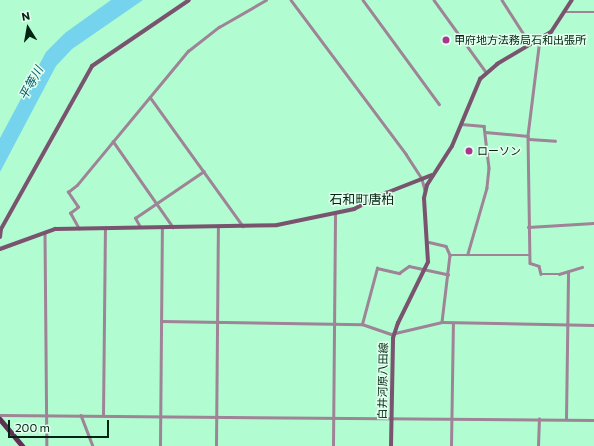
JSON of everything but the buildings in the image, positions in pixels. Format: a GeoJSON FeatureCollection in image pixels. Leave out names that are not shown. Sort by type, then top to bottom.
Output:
{"type":"FeatureCollection","features":[{"type":"Feature","properties":{"kind":"main road"},"geometry":{"type":"LineString","coordinates":[[0,419],[23,446]]}},
{"type":"Feature","properties":{"kind":"street"},"geometry":{"type":"LineString","coordinates":[[0,237],[2,229],[92,66],[189,0]]}},
{"type":"Feature","properties":{"kind":"street"},"geometry":{"type":"LineString","coordinates":[[80,230],[70,213],[78,207],[68,192],[77,185],[188,51],[219,27],[266,0]]}},
{"type":"Feature","properties":{"kind":"street"},"geometry":{"type":"LineString","coordinates":[[291,0],[422,179],[425,191]]}},
{"type":"Feature","properties":{"kind":"street"},"geometry":{"type":"LineString","coordinates":[[363,0],[439,104]]}},
{"type":"Feature","properties":{"kind":"street"},"geometry":{"type":"LineString","coordinates":[[434,0],[486,72]]}},
{"type":"Feature","properties":{"kind":"street"},"geometry":{"type":"LineString","coordinates":[[502,0],[531,45]]}},
{"type":"Feature","properties":{"kind":"street","name":"白井河原八田線"},"geometry":{"type":"LineString","coordinates":[[391,446],[394,333],[426,270],[428,242],[424,207],[425,191],[432,175],[449,152],[477,85],[486,72],[531,45],[554,29],[566,12],[572,0]]}},
{"type":"Feature","properties":{"kind":"street"},"geometry":{"type":"LineString","coordinates":[[566,12],[594,12]]}},
{"type":"Feature","properties":{"kind":"street"},"geometry":{"type":"LineString","coordinates":[[540,39],[528,138],[528,227],[530,263],[539,266],[541,274],[568,272],[582,267]]}},
{"type":"Feature","properties":{"kind":"street"},"geometry":{"type":"LineString","coordinates":[[150,97],[244,226]]}},
{"type":"Feature","properties":{"kind":"street"},"geometry":{"type":"LineString","coordinates":[[461,124],[484,126],[489,168],[487,188],[468,254]]}},
{"type":"Feature","properties":{"kind":"street"},"geometry":{"type":"LineString","coordinates":[[485,132],[555,141]]}},
{"type":"Feature","properties":{"kind":"street"},"geometry":{"type":"LineString","coordinates":[[113,141],[173,228]]}},
{"type":"Feature","properties":{"kind":"street"},"geometry":{"type":"LineString","coordinates":[[141,228],[135,218],[204,171]]}},
{"type":"Feature","properties":{"kind":"street"},"geometry":{"type":"LineString","coordinates":[[0,249],[45,232],[277,225],[354,209],[432,175]]}},
{"type":"Feature","properties":{"kind":"street"},"geometry":{"type":"LineString","coordinates":[[333,446],[335,214]]}},
{"type":"Feature","properties":{"kind":"street"},"geometry":{"type":"LineString","coordinates":[[528,227],[594,223]]}},
{"type":"Feature","properties":{"kind":"street"},"geometry":{"type":"LineString","coordinates":[[216,446],[218,227]]}},
{"type":"Feature","properties":{"kind":"street"},"geometry":{"type":"LineString","coordinates":[[160,446],[162,228]]}},
{"type":"Feature","properties":{"kind":"street"},"geometry":{"type":"LineString","coordinates":[[103,415],[105,230]]}},
{"type":"Feature","properties":{"kind":"street"},"geometry":{"type":"LineString","coordinates":[[45,232],[47,446]]}},
{"type":"Feature","properties":{"kind":"street"},"geometry":{"type":"LineString","coordinates":[[428,242],[446,246],[450,255],[442,322]]}},
{"type":"Feature","properties":{"kind":"street"},"geometry":{"type":"LineString","coordinates":[[450,255],[529,255]]}},
{"type":"Feature","properties":{"kind":"street"},"geometry":{"type":"LineString","coordinates":[[362,324],[378,268],[399,273],[409,266],[448,274]]}},
{"type":"Feature","properties":{"kind":"street"},"geometry":{"type":"LineString","coordinates":[[566,420],[568,272]]}},
{"type":"Feature","properties":{"kind":"street"},"geometry":{"type":"LineString","coordinates":[[161,321],[362,324],[394,333],[442,322],[453,324],[594,325]]}},
{"type":"Feature","properties":{"kind":"street"},"geometry":{"type":"LineString","coordinates":[[451,446],[453,324]]}},
{"type":"Feature","properties":{"kind":"street"},"geometry":{"type":"LineString","coordinates":[[81,414],[93,446]]}},
{"type":"Feature","properties":{"kind":"street"},"geometry":{"type":"LineString","coordinates":[[0,415],[46,416],[81,414],[594,420]]}},
{"type":"Feature","properties":{"kind":"street"},"geometry":{"type":"LineString","coordinates":[[538,419],[538,446]]}},
{"type":"Feature","properties":{"kind":"water","name":"平等川"},"geometry":{"type":"Polygon","coordinates":[[[111,0],[143,0],[72,49],[56,66],[0,172],[0,138],[46,52],[65,33],[111,0]]]}},
{"type":"Feature","properties":{"kind":"place","name":"甲府地方法務局石和出張所"},"geometry":{"type":"Point","coordinates":[446,40]}},
{"type":"Feature","properties":{"kind":"place","name":"ローソン"},"geometry":{"type":"Point","coordinates":[469,151]}},
{"type":"Feature","properties":{"kind":"district","name":"石和町唐柏"},"geometry":{"type":"Point","coordinates":[362,199]}}]}
